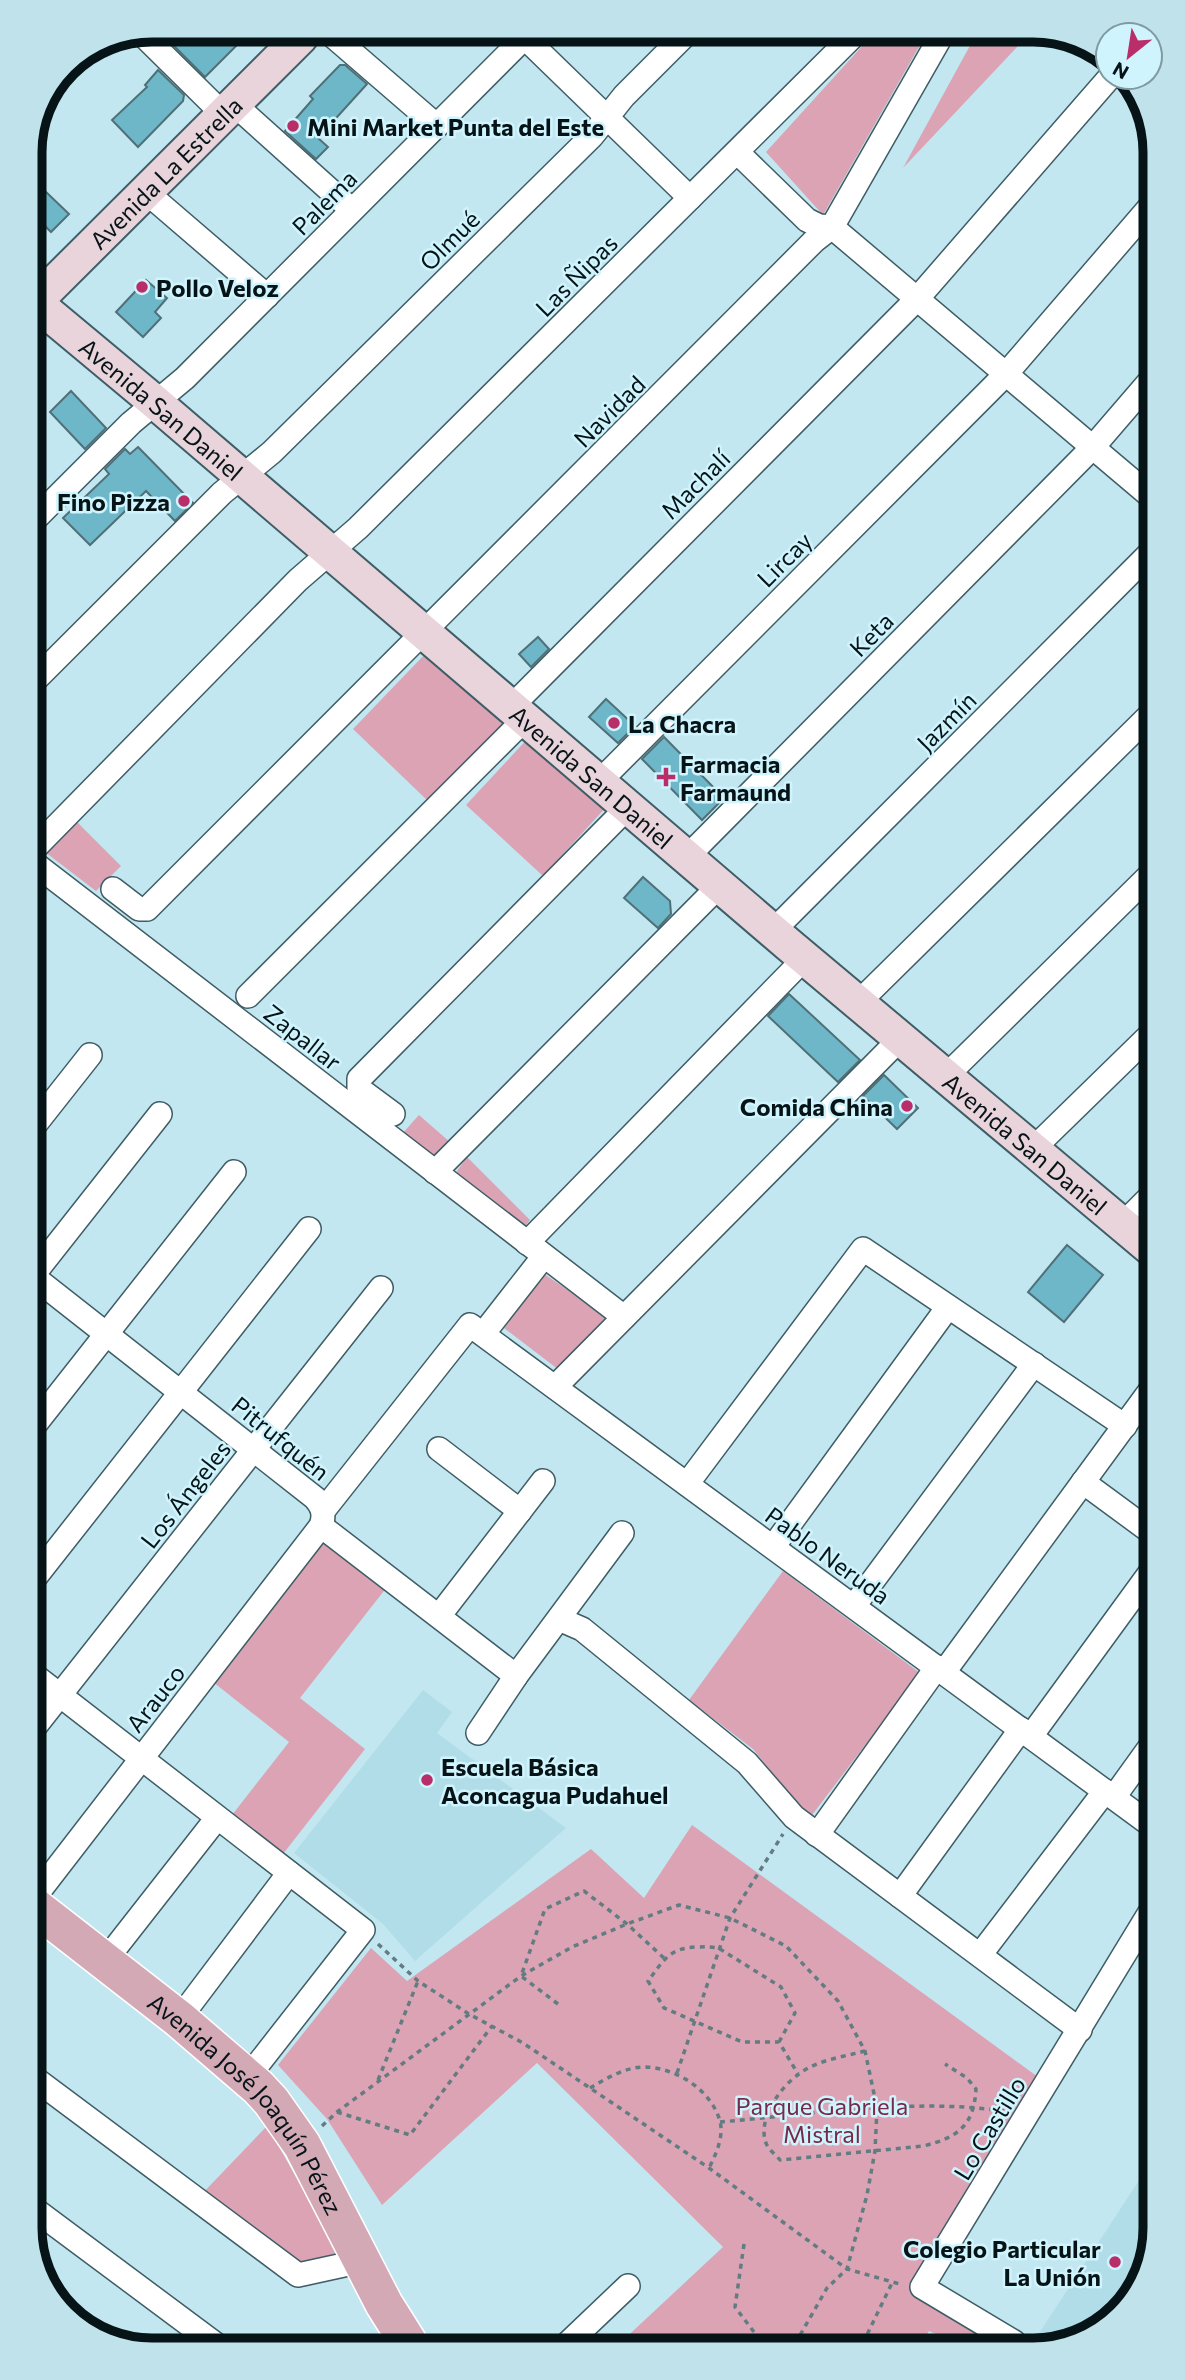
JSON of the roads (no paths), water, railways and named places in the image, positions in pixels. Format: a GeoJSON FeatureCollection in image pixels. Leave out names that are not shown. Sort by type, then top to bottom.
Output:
{"type":"FeatureCollection","features":[{"type":"Feature","properties":{"kind":"main road","name":"Avenida José Joaquín Pérez"},"geometry":{"type":"LineString","coordinates":[[42,1912],[179,2019],[248,2077],[283,2115],[302,2145],[384,2304],[405,2338]]}},
{"type":"Feature","properties":{"kind":"street"},"geometry":{"type":"LineString","coordinates":[[152,42],[352,210]]}},
{"type":"Feature","properties":{"kind":"street","name":"Avenida La Estrella"},"geometry":{"type":"LineString","coordinates":[[42,293],[296,42]]}},
{"type":"Feature","properties":{"kind":"street"},"geometry":{"type":"LineString","coordinates":[[340,42],[436,125]]}},
{"type":"Feature","properties":{"kind":"street","name":"Palema"},"geometry":{"type":"LineString","coordinates":[[42,512],[131,423],[185,378],[518,42]]}},
{"type":"Feature","properties":{"kind":"street"},"geometry":{"type":"LineString","coordinates":[[530,42],[690,198]]}},
{"type":"Feature","properties":{"kind":"street","name":"Olmué"},"geometry":{"type":"LineString","coordinates":[[42,673],[222,493],[291,432],[592,136],[624,96],[678,42]]}},
{"type":"Feature","properties":{"kind":"street","name":"Las Ñipas"},"geometry":{"type":"LineString","coordinates":[[42,841],[298,580],[358,527],[737,152],[844,42]]}},
{"type":"Feature","properties":{"kind":"street","name":"Navidad"},"geometry":{"type":"LineString","coordinates":[[113,889],[139,909],[147,909],[814,241],[832,227],[938,42]]}},
{"type":"Feature","properties":{"kind":"street","name":"Machalí"},"geometry":{"type":"LineString","coordinates":[[248,996],[917,299],[1098,91]]}},
{"type":"Feature","properties":{"kind":"street"},"geometry":{"type":"LineString","coordinates":[[737,152],[807,220],[819,226],[832,227],[1143,490]]}},
{"type":"Feature","properties":{"kind":"street"},"geometry":{"type":"LineString","coordinates":[[146,192],[267,296]]}},
{"type":"Feature","properties":{"kind":"street","name":"Lircay"},"geometry":{"type":"LineString","coordinates":[[599,782],[1006,374],[1143,215]]}},
{"type":"Feature","properties":{"kind":"street","name":"Avenida San Daniel"},"geometry":{"type":"LineString","coordinates":[[42,311],[156,403],[720,886],[1143,1242]]}},
{"type":"Feature","properties":{"kind":"street","name":"Keta"},"geometry":{"type":"LineString","coordinates":[[687,857],[1093,447],[1143,389]]}},
{"type":"Feature","properties":{"kind":"street","name":"Jazmín"},"geometry":{"type":"LineString","coordinates":[[773,931],[1143,560]]}},
{"type":"Feature","properties":{"kind":"street"},"geometry":{"type":"LineString","coordinates":[[858,1003],[1143,722]]}},
{"type":"Feature","properties":{"kind":"street"},"geometry":{"type":"LineString","coordinates":[[393,1114],[362,1091],[359,1079],[628,807]]}},
{"type":"Feature","properties":{"kind":"street","name":"Zapallar"},"geometry":{"type":"LineString","coordinates":[[42,869],[624,1317]]}},
{"type":"Feature","properties":{"kind":"street"},"geometry":{"type":"LineString","coordinates":[[946,1076],[1143,882]]}},
{"type":"Feature","properties":{"kind":"street"},"geometry":{"type":"LineString","coordinates":[[435,1172],[720,886]]}},
{"type":"Feature","properties":{"kind":"street"},"geometry":{"type":"LineString","coordinates":[[476,1330],[536,1249],[805,958]]}},
{"type":"Feature","properties":{"kind":"street"},"geometry":{"type":"LineString","coordinates":[[555,1387],[901,1038]]}},
{"type":"Feature","properties":{"kind":"street"},"geometry":{"type":"LineString","coordinates":[[1033,1149],[1143,1042]]}},
{"type":"Feature","properties":{"kind":"street"},"geometry":{"type":"LineString","coordinates":[[42,1116],[90,1055]]}},
{"type":"Feature","properties":{"kind":"street"},"geometry":{"type":"LineString","coordinates":[[42,1263],[160,1114]]}},
{"type":"Feature","properties":{"kind":"street"},"geometry":{"type":"LineString","coordinates":[[42,1416],[233,1172]]}},
{"type":"Feature","properties":{"kind":"street"},"geometry":{"type":"LineString","coordinates":[[1122,1224],[1143,1204]]}},
{"type":"Feature","properties":{"kind":"street"},"geometry":{"type":"LineString","coordinates":[[42,1569],[309,1229]]}},
{"type":"Feature","properties":{"kind":"street"},"geometry":{"type":"LineString","coordinates":[[687,1484],[863,1249],[1125,1426]]}},
{"type":"Feature","properties":{"kind":"street","name":"Pitrufquén"},"geometry":{"type":"LineString","coordinates":[[42,1285],[315,1498],[322,1518],[439,1616],[516,1676]]}},
{"type":"Feature","properties":{"kind":"street","name":"Los Ángeles"},"geometry":{"type":"LineString","coordinates":[[42,1718],[381,1288]]}},
{"type":"Feature","properties":{"kind":"street"},"geometry":{"type":"LineString","coordinates":[[773,1547],[948,1307]]}},
{"type":"Feature","properties":{"kind":"street","name":"Pablo Neruda"},"geometry":{"type":"LineString","coordinates":[[476,1330],[1143,1819]]}},
{"type":"Feature","properties":{"kind":"street","name":"Arauco"},"geometry":{"type":"LineString","coordinates":[[42,1888],[322,1518],[476,1330]]}},
{"type":"Feature","properties":{"kind":"street"},"geometry":{"type":"LineString","coordinates":[[854,1606],[1034,1364]]}},
{"type":"Feature","properties":{"kind":"street"},"geometry":{"type":"LineString","coordinates":[[817,1835],[1143,1401]]}},
{"type":"Feature","properties":{"kind":"street"},"geometry":{"type":"LineString","coordinates":[[439,1449],[520,1511]]}},
{"type":"Feature","properties":{"kind":"street"},"geometry":{"type":"LineString","coordinates":[[439,1616],[543,1481]]}},
{"type":"Feature","properties":{"kind":"street"},"geometry":{"type":"LineString","coordinates":[[1083,1482],[1143,1526]]}},
{"type":"Feature","properties":{"kind":"street"},"geometry":{"type":"LineString","coordinates":[[478,1733],[516,1676],[622,1533]]}},
{"type":"Feature","properties":{"kind":"street"},"geometry":{"type":"LineString","coordinates":[[900,1896],[1143,1582]]}},
{"type":"Feature","properties":{"kind":"street"},"geometry":{"type":"LineString","coordinates":[[559,1619],[582,1629],[603,1645],[747,1763],[794,1817],[1080,2030]]}},
{"type":"Feature","properties":{"kind":"street"},"geometry":{"type":"LineString","coordinates":[[42,1681],[363,1930],[248,2077]]}},
{"type":"Feature","properties":{"kind":"street"},"geometry":{"type":"LineString","coordinates":[[980,1955],[1143,1754]]}},
{"type":"Feature","properties":{"kind":"street"},"geometry":{"type":"LineString","coordinates":[[105,1961],[217,1818]]}},
{"type":"Feature","properties":{"kind":"street"},"geometry":{"type":"LineString","coordinates":[[179,2019],[289,1873]]}},
{"type":"Feature","properties":{"kind":"street","name":"Lo Castillo"},"geometry":{"type":"LineString","coordinates":[[1007,2338],[922,2287],[1143,1924]]}},
{"type":"Feature","properties":{"kind":"street"},"geometry":{"type":"LineString","coordinates":[[42,2084],[298,2275],[362,2261]]}},
{"type":"Feature","properties":{"kind":"street"},"geometry":{"type":"LineString","coordinates":[[42,2215],[207,2338]]}},
{"type":"Feature","properties":{"kind":"street"},"geometry":{"type":"LineString","coordinates":[[573,2338],[628,2286]]}},
{"type":"Feature","properties":{"kind":"place","name":"Mini Market Punta del Este"},"geometry":{"type":"Point","coordinates":[293,126]}},
{"type":"Feature","properties":{"kind":"place","name":"Pollo Veloz"},"geometry":{"type":"Point","coordinates":[142,287]}},
{"type":"Feature","properties":{"kind":"place","name":"Fino Pizza"},"geometry":{"type":"Point","coordinates":[184,501]}},
{"type":"Feature","properties":{"kind":"place","name":"La Chacra"},"geometry":{"type":"Point","coordinates":[614,723]}},
{"type":"Feature","properties":{"kind":"place","name":"Farmacia Farmaund"},"geometry":{"type":"Point","coordinates":[666,777]}},
{"type":"Feature","properties":{"kind":"place","name":"Comida China"},"geometry":{"type":"Point","coordinates":[907,1106]}},
{"type":"Feature","properties":{"kind":"place","name":"Escuela Básica Aconcagua Pudahuel"},"geometry":{"type":"Point","coordinates":[427,1780]}},
{"type":"Feature","properties":{"kind":"place","name":"Colegio Particular La Unión"},"geometry":{"type":"Point","coordinates":[1115,2262]}},
{"type":"Feature","properties":{"kind":"park label","name":"Parque Gabriela Mistral"},"geometry":{"type":"Point","coordinates":[822,2119]}}]}
